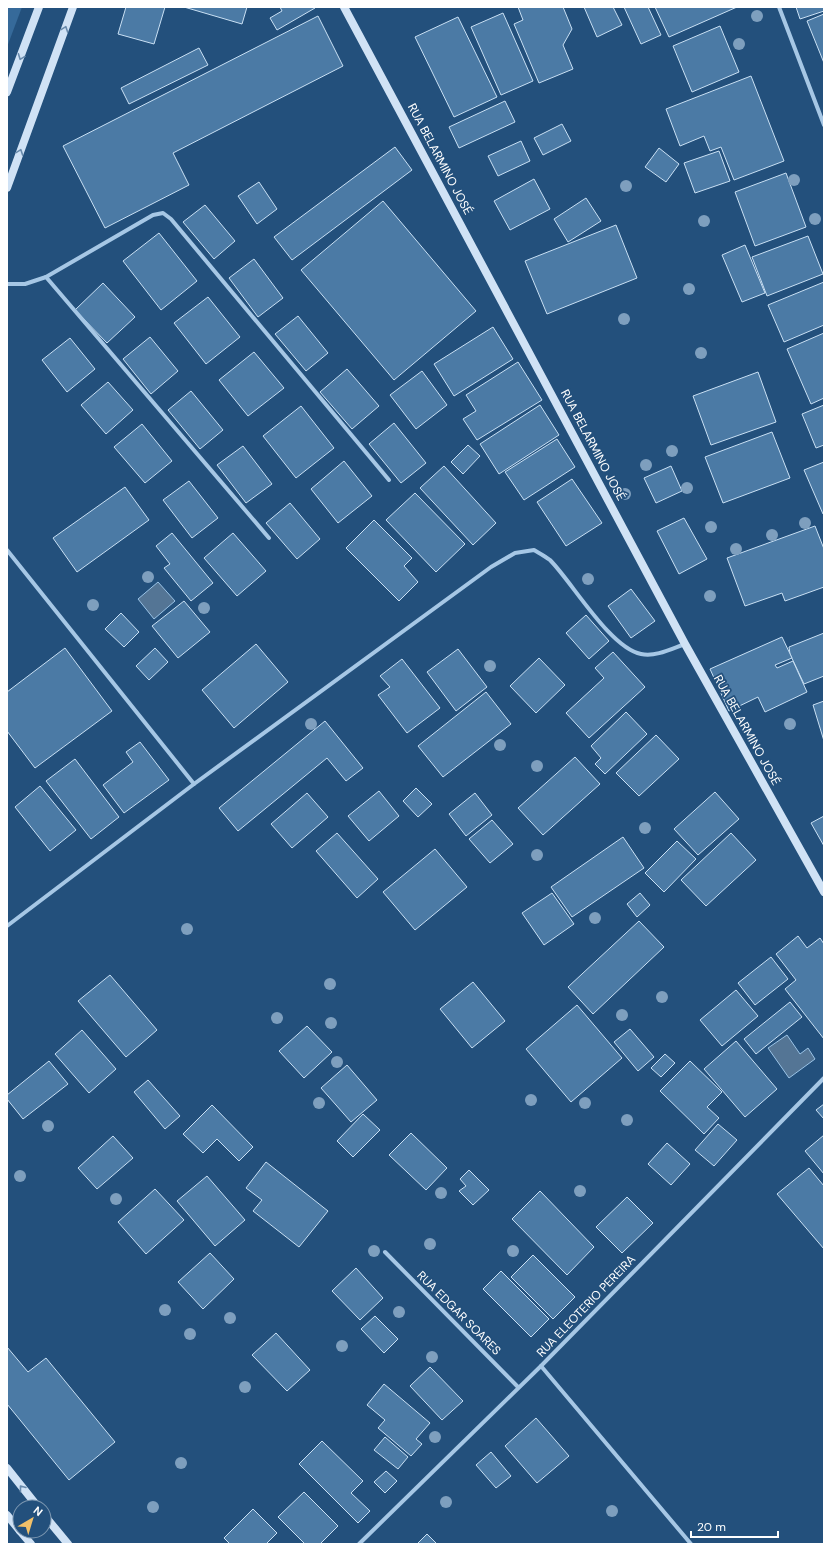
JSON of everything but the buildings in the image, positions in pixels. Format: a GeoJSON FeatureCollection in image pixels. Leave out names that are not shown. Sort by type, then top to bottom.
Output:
{"type":"FeatureCollection","features":[{"type":"Feature","properties":{"kind":"street"},"geometry":{"type":"LineString","coordinates":[[7,92],[39,7]]}},
{"type":"Feature","properties":{"kind":"street"},"geometry":{"type":"LineString","coordinates":[[7,188],[73,7]]}},
{"type":"Feature","properties":{"kind":"street","name":"RUA BELARMINO JOSÉ"},"geometry":{"type":"LineString","coordinates":[[344,7],[686,644],[824,892]]}},
{"type":"Feature","properties":{"kind":"street"},"geometry":{"type":"LineString","coordinates":[[779,7],[824,125]]}},
{"type":"Feature","properties":{"kind":"street"},"geometry":{"type":"LineString","coordinates":[[7,284],[25,284],[46,277],[153,215],[163,213],[171,219],[389,480]]}},
{"type":"Feature","properties":{"kind":"street"},"geometry":{"type":"LineString","coordinates":[[46,277],[269,538]]}},
{"type":"Feature","properties":{"kind":"street"},"geometry":{"type":"LineString","coordinates":[[7,550],[194,784]]}},
{"type":"Feature","properties":{"kind":"street"},"geometry":{"type":"LineString","coordinates":[[7,926],[194,784],[491,567],[515,553],[534,550],[549,559],[567,579],[600,623],[624,645],[640,654],[659,654],[686,644]]}},
{"type":"Feature","properties":{"kind":"street","name":"RUA ELEOTERIO PEREIRA"},"geometry":{"type":"LineString","coordinates":[[359,1544],[518,1387],[542,1366],[824,1078]]}},
{"type":"Feature","properties":{"kind":"street","name":"RUA EDGAR SOARES"},"geometry":{"type":"LineString","coordinates":[[385,1252],[518,1387]]}},
{"type":"Feature","properties":{"kind":"street"},"geometry":{"type":"LineString","coordinates":[[542,1366],[691,1544]]}},
{"type":"Feature","properties":{"kind":"street"},"geometry":{"type":"LineString","coordinates":[[7,1468],[32,1499]]}},
{"type":"Feature","properties":{"kind":"street"},"geometry":{"type":"LineString","coordinates":[[52,1525],[68,1544]]}},
{"type":"Feature","properties":{"kind":"shaded area"},"geometry":{"type":"Polygon","coordinates":[[[7,7],[22,7],[7,47],[7,7]]]}},
{"type":"Feature","properties":{"kind":"shaded area"},"geometry":{"type":"Polygon","coordinates":[[[158,582],[175,601],[154,619],[138,599],[158,582]]]}},
{"type":"Feature","properties":{"kind":"shaded area"},"geometry":{"type":"Polygon","coordinates":[[[787,1035],[800,1054],[808,1048],[815,1059],[789,1078],[768,1048],[787,1035]]]}}]}
